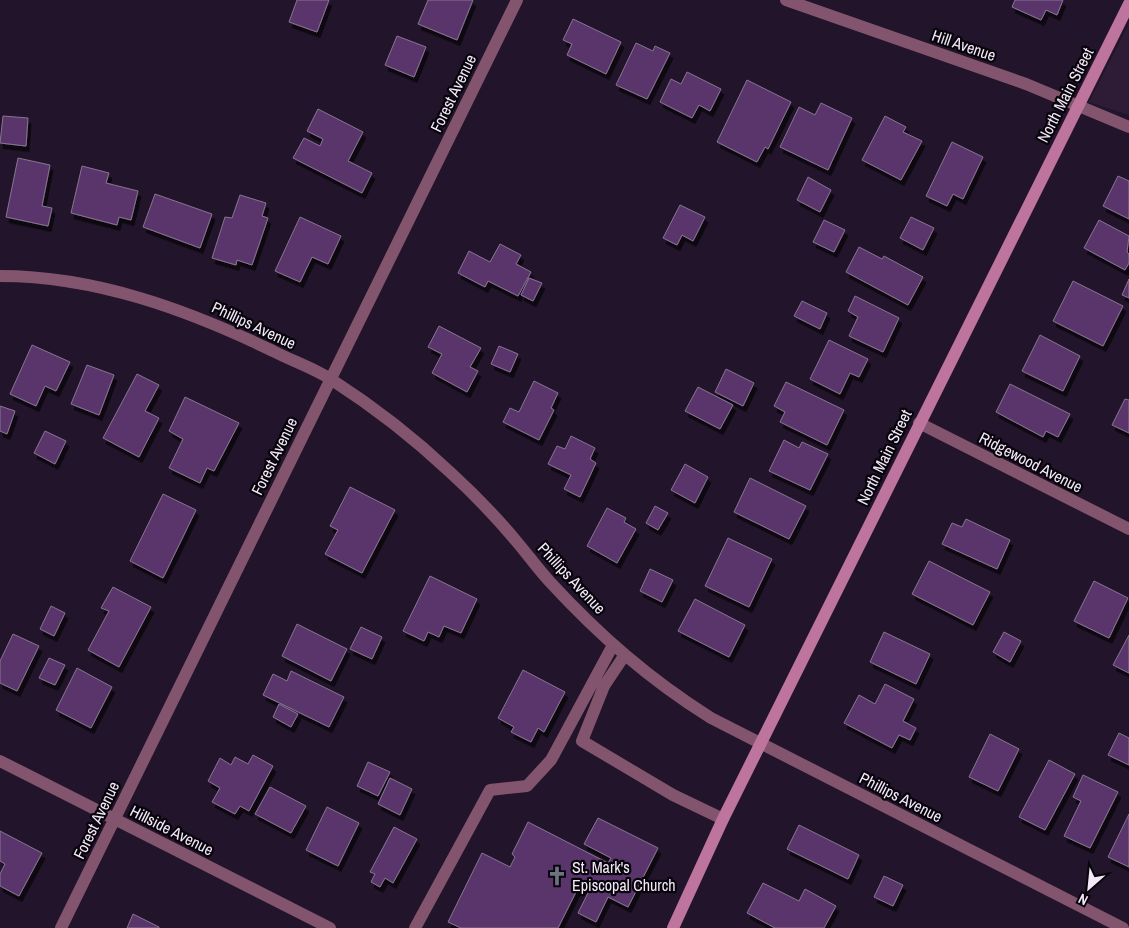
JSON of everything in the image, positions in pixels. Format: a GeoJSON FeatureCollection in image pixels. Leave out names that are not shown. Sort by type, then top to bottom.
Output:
{"type":"FeatureCollection","features":[{"type":"Feature","properties":{"kind":"street","name":"Forest Avenue"},"geometry":{"type":"LineString","coordinates":[[61,928],[517,0]]}},
{"type":"Feature","properties":{"kind":"street","name":"Hill Avenue"},"geometry":{"type":"LineString","coordinates":[[786,0],[1026,84],[1129,126]]}},
{"type":"Feature","properties":{"kind":"street","name":"North Main Street"},"geometry":{"type":"LineString","coordinates":[[673,928],[760,744],[1129,4]]}},
{"type":"Feature","properties":{"kind":"street","name":"Phillips Avenue"},"geometry":{"type":"LineString","coordinates":[[0,276],[66,282],[124,293],[178,309],[226,328],[330,379],[388,420],[452,473],[500,522],[548,581],[624,656],[674,695],[711,718],[760,744],[1123,928]]}},
{"type":"Feature","properties":{"kind":"street","name":"Ridgewood Avenue"},"geometry":{"type":"LineString","coordinates":[[919,423],[1129,529]]}},
{"type":"Feature","properties":{"kind":"street"},"geometry":{"type":"LineString","coordinates":[[415,928],[490,790],[527,786],[551,760],[613,645]]}},
{"type":"Feature","properties":{"kind":"street"},"geometry":{"type":"LineString","coordinates":[[624,656],[604,686],[582,741],[673,796],[723,819]]}},
{"type":"Feature","properties":{"kind":"street","name":"Hillside Avenue"},"geometry":{"type":"LineString","coordinates":[[0,761],[330,928]]}},
{"type":"Feature","properties":{"kind":"shaded area"},"geometry":{"type":"Polygon","coordinates":[[[1129,24],[1129,115],[1089,102],[1129,24]]]}},
{"type":"Feature","properties":{"kind":"building"},"geometry":{"type":"Polygon","coordinates":[[[297,0],[329,0],[317,32],[289,22],[297,0]]]}},
{"type":"Feature","properties":{"kind":"building"},"geometry":{"type":"Polygon","coordinates":[[[428,0],[473,0],[457,40],[418,24],[428,0]]]}},
{"type":"Feature","properties":{"kind":"building"},"geometry":{"type":"Polygon","coordinates":[[[1015,0],[1063,0],[1057,15],[1046,10],[1041,20],[1012,7],[1015,0]]]}},
{"type":"Feature","properties":{"kind":"building"},"geometry":{"type":"Polygon","coordinates":[[[573,19],[621,42],[606,74],[567,55],[572,44],[563,40],[573,19]]]}},
{"type":"Feature","properties":{"kind":"building"},"geometry":{"type":"Polygon","coordinates":[[[397,36],[426,47],[414,77],[385,65],[397,36]]]}},
{"type":"Feature","properties":{"kind":"building"},"geometry":{"type":"Polygon","coordinates":[[[636,43],[653,51],[655,46],[670,53],[647,99],[616,85],[636,43]]]}},
{"type":"Feature","properties":{"kind":"building"},"geometry":{"type":"Polygon","coordinates":[[[687,72],[721,89],[710,111],[699,105],[692,118],[660,102],[671,79],[681,84],[687,72]]]}},
{"type":"Feature","properties":{"kind":"building"},"geometry":{"type":"Polygon","coordinates":[[[747,80],[791,102],[768,149],[765,147],[757,162],[717,142],[747,80]]]}},
{"type":"Feature","properties":{"kind":"building"},"geometry":{"type":"Polygon","coordinates":[[[821,103],[852,118],[828,170],[780,147],[799,107],[815,115],[821,103]]]}},
{"type":"Feature","properties":{"kind":"building"},"geometry":{"type":"Polygon","coordinates":[[[318,109],[363,132],[348,161],[372,173],[362,193],[293,158],[304,138],[320,146],[323,139],[307,131],[318,109]]]}},
{"type":"Feature","properties":{"kind":"building"},"geometry":{"type":"Polygon","coordinates":[[[3,116],[28,118],[26,146],[0,143],[3,116]]]}},
{"type":"Feature","properties":{"kind":"building"},"geometry":{"type":"Polygon","coordinates":[[[885,116],[906,127],[903,132],[922,141],[901,180],[862,160],[885,116]]]}},
{"type":"Feature","properties":{"kind":"building"},"geometry":{"type":"Polygon","coordinates":[[[952,142],[983,157],[963,199],[953,194],[947,206],[926,196],[952,142]]]}},
{"type":"Feature","properties":{"kind":"building"},"geometry":{"type":"Polygon","coordinates":[[[18,158],[50,165],[42,206],[52,208],[48,226],[6,217],[18,158]]]}},
{"type":"Feature","properties":{"kind":"building"},"geometry":{"type":"Polygon","coordinates":[[[82,166],[109,173],[106,183],[138,191],[131,220],[119,217],[117,225],[71,213],[82,166]]]}},
{"type":"Feature","properties":{"kind":"building"},"geometry":{"type":"Polygon","coordinates":[[[1118,176],[1129,181],[1129,219],[1103,206],[1118,176]]]}},
{"type":"Feature","properties":{"kind":"building"},"geometry":{"type":"Polygon","coordinates":[[[808,177],[831,190],[820,212],[797,200],[808,177]]]}},
{"type":"Feature","properties":{"kind":"building"},"geometry":{"type":"Polygon","coordinates":[[[155,194],[212,214],[200,248],[143,227],[155,194]]]}},
{"type":"Feature","properties":{"kind":"building"},"geometry":{"type":"Polygon","coordinates":[[[240,195],[266,203],[262,216],[268,218],[252,265],[237,260],[236,265],[212,258],[225,217],[232,218],[240,195]]]}},
{"type":"Feature","properties":{"kind":"building"},"geometry":{"type":"Polygon","coordinates":[[[680,205],[705,217],[693,241],[682,235],[677,245],[663,238],[680,205]]]}},
{"type":"Feature","properties":{"kind":"building"},"geometry":{"type":"Polygon","coordinates":[[[300,217],[341,236],[328,264],[312,257],[300,282],[275,271],[300,217]]]}},
{"type":"Feature","properties":{"kind":"building"},"geometry":{"type":"Polygon","coordinates":[[[911,217],[934,228],[923,250],[900,238],[911,217]]]}},
{"type":"Feature","properties":{"kind":"building"},"geometry":{"type":"Polygon","coordinates":[[[824,220],[845,230],[834,252],[813,242],[824,220]]]}},
{"type":"Feature","properties":{"kind":"building"},"geometry":{"type":"Polygon","coordinates":[[[1099,220],[1129,236],[1127,252],[1129,254],[1129,263],[1125,270],[1084,248],[1099,220]]]}},
{"type":"Feature","properties":{"kind":"building"},"geometry":{"type":"Polygon","coordinates":[[[500,244],[521,255],[516,264],[531,272],[518,296],[488,281],[485,287],[458,273],[469,251],[490,262],[500,244]]]}},
{"type":"Feature","properties":{"kind":"building"},"geometry":{"type":"Polygon","coordinates":[[[859,247],[882,259],[884,256],[923,277],[908,305],[846,272],[859,247]]]}},
{"type":"Feature","properties":{"kind":"building"},"geometry":{"type":"Polygon","coordinates":[[[529,278],[542,283],[533,301],[521,295],[529,278]]]}},
{"type":"Feature","properties":{"kind":"building"},"geometry":{"type":"Polygon","coordinates":[[[1129,279],[1129,298],[1122,295],[1129,279]]]}},
{"type":"Feature","properties":{"kind":"building"},"geometry":{"type":"Polygon","coordinates":[[[1073,281],[1123,306],[1103,346],[1053,321],[1073,281]]]}},
{"type":"Feature","properties":{"kind":"building"},"geometry":{"type":"Polygon","coordinates":[[[855,296],[899,318],[883,352],[849,336],[858,317],[848,311],[855,296]]]}},
{"type":"Feature","properties":{"kind":"building"},"geometry":{"type":"Polygon","coordinates":[[[802,301],[827,313],[820,329],[794,316],[802,301]]]}},
{"type":"Feature","properties":{"kind":"building"},"geometry":{"type":"Polygon","coordinates":[[[439,326],[481,348],[470,367],[478,371],[467,392],[432,373],[442,354],[428,347],[439,326]]]}},
{"type":"Feature","properties":{"kind":"building"},"geometry":{"type":"Polygon","coordinates":[[[1040,335],[1080,356],[1063,391],[1022,371],[1040,335]]]}},
{"type":"Feature","properties":{"kind":"building"},"geometry":{"type":"Polygon","coordinates":[[[829,340],[868,359],[859,377],[850,373],[840,394],[810,379],[829,340]]]}},
{"type":"Feature","properties":{"kind":"building"},"geometry":{"type":"Polygon","coordinates":[[[32,345],[70,362],[56,391],[45,386],[36,406],[10,394],[32,345]]]}},
{"type":"Feature","properties":{"kind":"building"},"geometry":{"type":"Polygon","coordinates":[[[499,346],[518,354],[510,372],[491,364],[499,346]]]}},
{"type":"Feature","properties":{"kind":"building"},"geometry":{"type":"Polygon","coordinates":[[[87,365],[114,375],[99,415],[71,404],[87,365]]]}},
{"type":"Feature","properties":{"kind":"building"},"geometry":{"type":"Polygon","coordinates":[[[726,369],[754,383],[743,406],[715,392],[726,369]]]}},
{"type":"Feature","properties":{"kind":"building"},"geometry":{"type":"Polygon","coordinates":[[[137,374],[159,385],[145,411],[159,418],[139,457],[103,438],[137,374]]]}},
{"type":"Feature","properties":{"kind":"building"},"geometry":{"type":"Polygon","coordinates":[[[534,381],[558,393],[551,408],[554,410],[539,440],[503,422],[510,408],[519,412],[534,381]]]}},
{"type":"Feature","properties":{"kind":"building"},"geometry":{"type":"Polygon","coordinates":[[[786,382],[844,410],[827,445],[780,422],[785,412],[774,406],[786,382]]]}},
{"type":"Feature","properties":{"kind":"building"},"geometry":{"type":"Polygon","coordinates":[[[1010,384],[1070,414],[1058,437],[1046,431],[1043,437],[996,412],[1010,384]]]}},
{"type":"Feature","properties":{"kind":"building"},"geometry":{"type":"Polygon","coordinates":[[[698,387],[733,405],[720,429],[685,411],[698,387]]]}},
{"type":"Feature","properties":{"kind":"building"},"geometry":{"type":"Polygon","coordinates":[[[185,397],[239,423],[214,471],[207,468],[200,483],[169,468],[183,439],[169,431],[185,397]]]}},
{"type":"Feature","properties":{"kind":"building"},"geometry":{"type":"Polygon","coordinates":[[[1125,399],[1129,400],[1129,433],[1112,425],[1125,399]]]}},
{"type":"Feature","properties":{"kind":"building"},"geometry":{"type":"Polygon","coordinates":[[[0,406],[15,411],[7,434],[0,431],[0,406]]]}},
{"type":"Feature","properties":{"kind":"building"},"geometry":{"type":"Polygon","coordinates":[[[45,431],[66,441],[55,464],[34,453],[45,431]]]}},
{"type":"Feature","properties":{"kind":"building"},"geometry":{"type":"Polygon","coordinates":[[[571,436],[595,448],[590,459],[596,463],[580,497],[564,489],[571,475],[548,464],[557,446],[565,449],[571,436]]]}},
{"type":"Feature","properties":{"kind":"building"},"geometry":{"type":"Polygon","coordinates":[[[784,440],[799,448],[802,442],[828,454],[810,490],[769,471],[784,440]]]}},
{"type":"Feature","properties":{"kind":"building"},"geometry":{"type":"Polygon","coordinates":[[[685,464],[708,477],[695,503],[671,490],[685,464]]]}},
{"type":"Feature","properties":{"kind":"building"},"geometry":{"type":"Polygon","coordinates":[[[750,478],[806,506],[789,539],[734,512],[750,478]]]}},
{"type":"Feature","properties":{"kind":"building"},"geometry":{"type":"Polygon","coordinates":[[[350,487],[395,510],[362,573],[325,554],[338,530],[330,526],[350,487]]]}},
{"type":"Feature","properties":{"kind":"building"},"geometry":{"type":"Polygon","coordinates":[[[163,494],[196,510],[163,578],[130,561],[163,494]]]}},
{"type":"Feature","properties":{"kind":"building"},"geometry":{"type":"Polygon","coordinates":[[[655,506],[668,513],[658,530],[646,523],[655,506]]]}},
{"type":"Feature","properties":{"kind":"building"},"geometry":{"type":"Polygon","coordinates":[[[607,508],[626,518],[624,522],[636,529],[617,563],[587,546],[607,508]]]}},
{"type":"Feature","properties":{"kind":"building"},"geometry":{"type":"Polygon","coordinates":[[[966,519],[1010,540],[997,569],[942,544],[952,523],[962,527],[966,519]]]}},
{"type":"Feature","properties":{"kind":"building"},"geometry":{"type":"Polygon","coordinates":[[[728,538],[772,559],[749,607],[705,586],[728,538]]]}},
{"type":"Feature","properties":{"kind":"building"},"geometry":{"type":"Polygon","coordinates":[[[929,561],[990,592],[973,625],[912,594],[929,561]]]}},
{"type":"Feature","properties":{"kind":"building"},"geometry":{"type":"Polygon","coordinates":[[[650,569],[673,580],[662,602],[640,591],[650,569]]]}},
{"type":"Feature","properties":{"kind":"building"},"geometry":{"type":"Polygon","coordinates":[[[430,576],[477,599],[461,633],[444,626],[439,637],[428,632],[424,641],[403,631],[430,576]]]}},
{"type":"Feature","properties":{"kind":"building"},"geometry":{"type":"Polygon","coordinates":[[[1094,581],[1128,598],[1109,638],[1074,621],[1094,581]]]}},
{"type":"Feature","properties":{"kind":"building"},"geometry":{"type":"Polygon","coordinates":[[[113,587],[151,607],[119,667],[88,650],[109,611],[101,608],[113,587]]]}},
{"type":"Feature","properties":{"kind":"building"},"geometry":{"type":"Polygon","coordinates":[[[695,599],[745,625],[729,657],[678,631],[695,599]]]}},
{"type":"Feature","properties":{"kind":"building"},"geometry":{"type":"Polygon","coordinates":[[[51,606],[65,613],[54,636],[40,629],[51,606]]]}},
{"type":"Feature","properties":{"kind":"building"},"geometry":{"type":"Polygon","coordinates":[[[297,624],[347,649],[331,681],[282,656],[297,624]]]}},
{"type":"Feature","properties":{"kind":"building"},"geometry":{"type":"Polygon","coordinates":[[[361,627],[382,637],[372,659],[350,649],[361,627]]]}},
{"type":"Feature","properties":{"kind":"building"},"geometry":{"type":"Polygon","coordinates":[[[884,632],[930,654],[916,684],[870,662],[884,632]]]}},
{"type":"Feature","properties":{"kind":"building"},"geometry":{"type":"Polygon","coordinates":[[[1004,632],[1021,641],[1010,662],[993,652],[1004,632]]]}},
{"type":"Feature","properties":{"kind":"building"},"geometry":{"type":"Polygon","coordinates":[[[13,634],[39,646],[17,691],[0,683],[0,661],[13,634]]]}},
{"type":"Feature","properties":{"kind":"building"},"geometry":{"type":"Polygon","coordinates":[[[1129,635],[1129,673],[1113,665],[1129,635]]]}},
{"type":"Feature","properties":{"kind":"building"},"geometry":{"type":"Polygon","coordinates":[[[49,658],[65,665],[55,685],[39,678],[49,658]]]}},
{"type":"Feature","properties":{"kind":"building"},"geometry":{"type":"Polygon","coordinates":[[[77,668],[112,687],[91,728],[56,710],[77,668]]]}},
{"type":"Feature","properties":{"kind":"building"},"geometry":{"type":"Polygon","coordinates":[[[523,670],[565,692],[544,732],[538,728],[531,742],[511,732],[514,727],[498,718],[523,670]]]}},
{"type":"Feature","properties":{"kind":"building"},"geometry":{"type":"Polygon","coordinates":[[[291,671],[344,697],[329,727],[263,695],[273,674],[287,681],[291,671]]]}},
{"type":"Feature","properties":{"kind":"building"},"geometry":{"type":"Polygon","coordinates":[[[885,684],[914,699],[903,721],[916,728],[910,740],[899,735],[892,748],[844,723],[859,695],[875,704],[885,684]]]}},
{"type":"Feature","properties":{"kind":"building"},"geometry":{"type":"Polygon","coordinates":[[[279,704],[298,714],[291,727],[273,717],[279,704]]]}},
{"type":"Feature","properties":{"kind":"building"},"geometry":{"type":"Polygon","coordinates":[[[1119,733],[1129,738],[1129,765],[1108,755],[1119,733]]]}},
{"type":"Feature","properties":{"kind":"building"},"geometry":{"type":"Polygon","coordinates":[[[990,734],[1019,749],[998,791],[969,777],[990,734]]]}},
{"type":"Feature","properties":{"kind":"building"},"geometry":{"type":"Polygon","coordinates":[[[253,755],[273,766],[249,811],[240,806],[235,814],[212,802],[220,788],[208,781],[220,758],[231,765],[235,757],[248,764],[253,755]]]}},
{"type":"Feature","properties":{"kind":"building"},"geometry":{"type":"Polygon","coordinates":[[[1049,760],[1075,774],[1045,830],[1019,817],[1049,760]]]}},
{"type":"Feature","properties":{"kind":"building"},"geometry":{"type":"Polygon","coordinates":[[[368,762],[390,772],[378,796],[357,786],[368,762]]]}},
{"type":"Feature","properties":{"kind":"building"},"geometry":{"type":"Polygon","coordinates":[[[1083,775],[1118,792],[1090,848],[1064,836],[1081,801],[1073,797],[1083,775]]]}},
{"type":"Feature","properties":{"kind":"building"},"geometry":{"type":"Polygon","coordinates":[[[390,778],[412,789],[400,815],[378,804],[390,778]]]}},
{"type":"Feature","properties":{"kind":"building"},"geometry":{"type":"Polygon","coordinates":[[[270,787],[306,806],[291,833],[255,814],[270,787]]]}},
{"type":"Feature","properties":{"kind":"building"},"geometry":{"type":"Polygon","coordinates":[[[327,807],[359,823],[338,866],[306,850],[327,807]]]}},
{"type":"Feature","properties":{"kind":"building"},"geometry":{"type":"Polygon","coordinates":[[[1129,814],[1129,867],[1108,857],[1129,814]]]}},
{"type":"Feature","properties":{"kind":"building","name":"St. Mark's Episcopal Church"},"geometry":{"type":"Polygon","coordinates":[[[598,818],[658,848],[628,907],[608,897],[596,922],[578,913],[589,891],[579,886],[558,928],[461,928],[448,922],[482,853],[510,867],[515,857],[512,854],[528,822],[608,863],[611,858],[584,844],[598,818]]]}},
{"type":"Feature","properties":{"kind":"building"},"geometry":{"type":"Polygon","coordinates":[[[799,825],[859,855],[848,879],[787,849],[799,825]]]}},
{"type":"Feature","properties":{"kind":"building"},"geometry":{"type":"Polygon","coordinates":[[[394,827],[417,839],[393,883],[385,878],[380,887],[371,882],[375,874],[370,872],[394,827]]]}},
{"type":"Feature","properties":{"kind":"building"},"geometry":{"type":"Polygon","coordinates":[[[0,831],[42,853],[19,896],[0,886],[0,874],[5,864],[0,861],[0,831]]]}},
{"type":"Feature","properties":{"kind":"building"},"geometry":{"type":"Polygon","coordinates":[[[884,876],[903,885],[893,906],[874,897],[884,876]]]}},
{"type":"Feature","properties":{"kind":"building"},"geometry":{"type":"Polygon","coordinates":[[[763,883],[799,901],[805,889],[836,906],[824,928],[775,928],[747,913],[763,883]]]}},
{"type":"Feature","properties":{"kind":"building"},"geometry":{"type":"Polygon","coordinates":[[[133,914],[159,927],[159,928],[127,928],[133,914]]]}},
{"type":"Feature","properties":{"kind":"place","name":"St. Mark's Episcopal Church"},"geometry":{"type":"Point","coordinates":[557,876]}}]}
